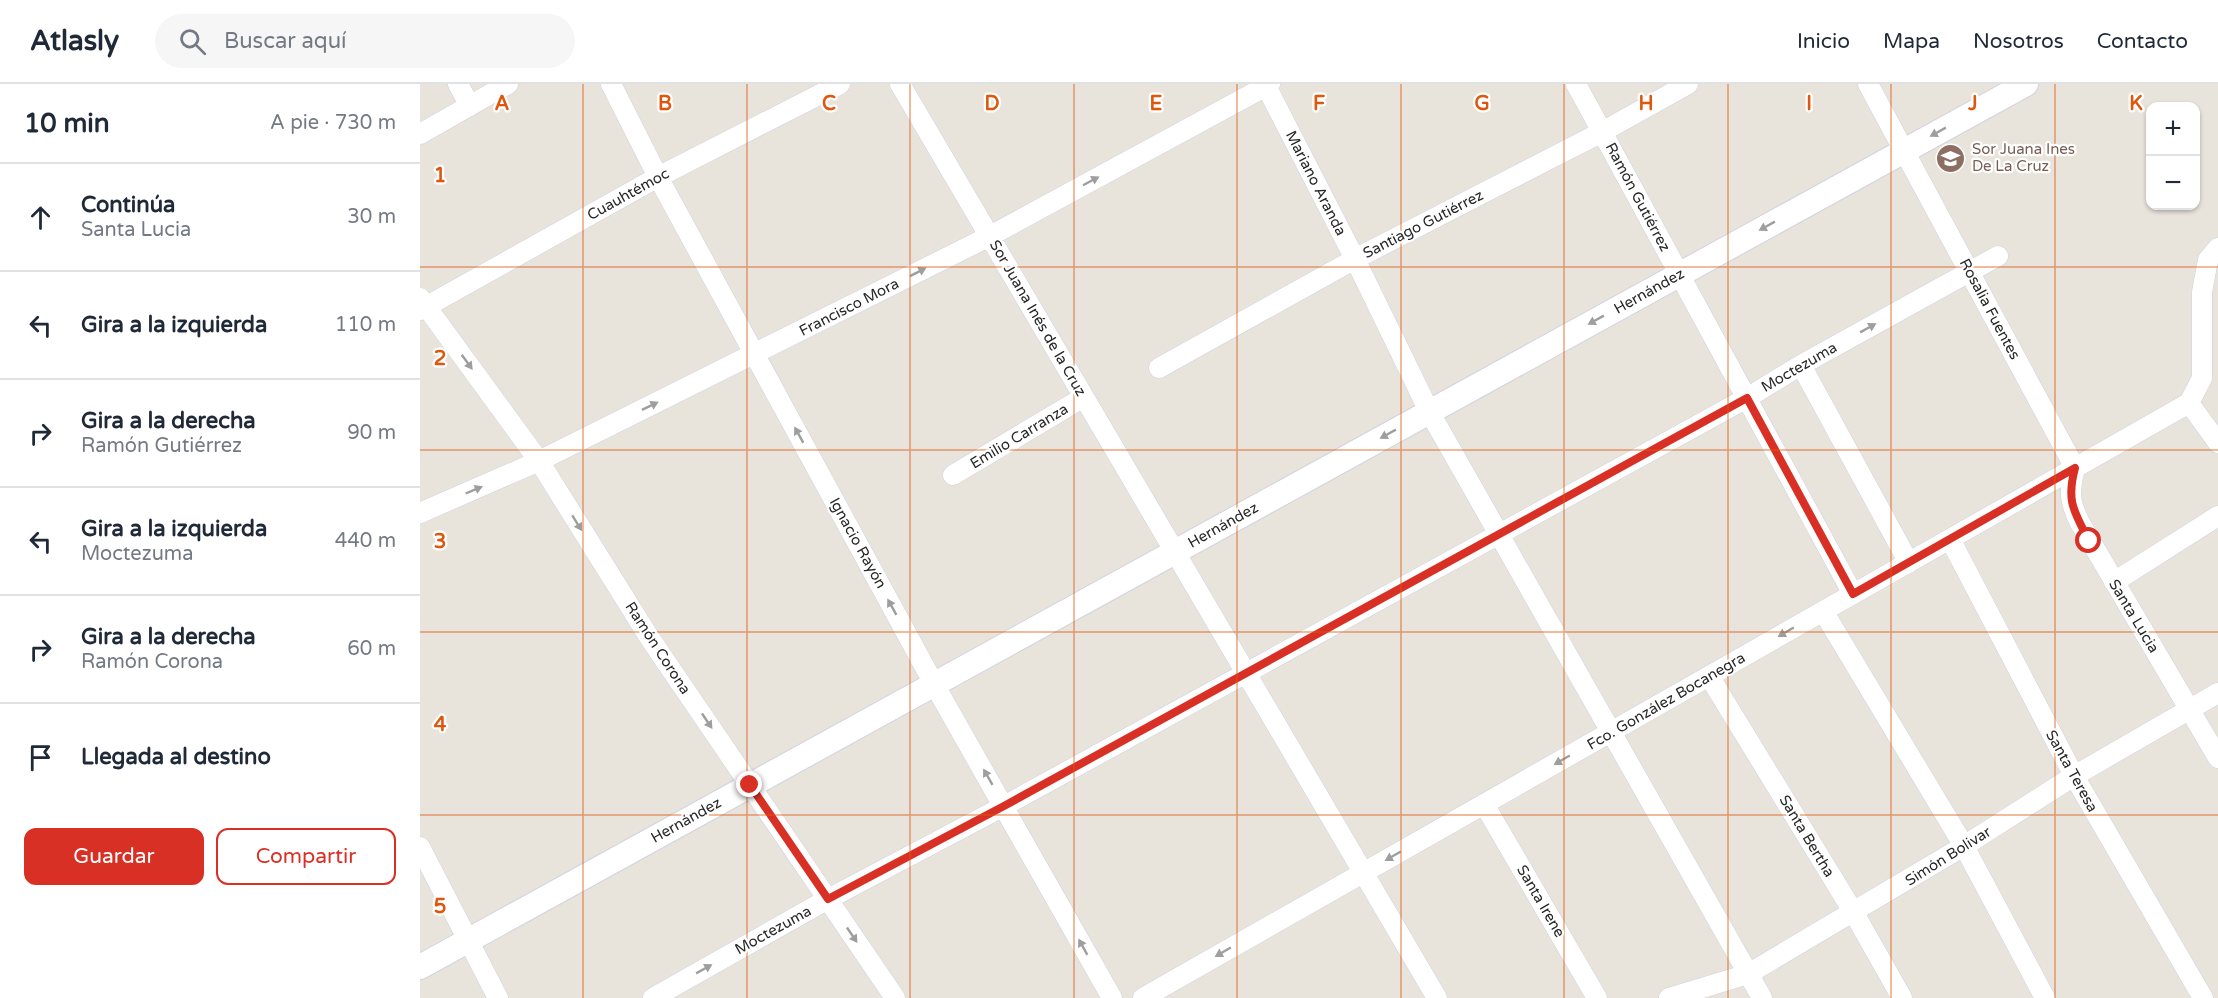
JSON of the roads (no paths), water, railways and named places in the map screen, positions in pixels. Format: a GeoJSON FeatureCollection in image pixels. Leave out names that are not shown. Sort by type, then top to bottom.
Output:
{"type":"FeatureCollection","features":[{"type":"Feature","properties":{"kind":"street"},"geometry":{"type":"LineString","coordinates":[[458,84],[470,106]]}},
{"type":"Feature","properties":{"kind":"street"},"geometry":{"type":"LineString","coordinates":[[420,134],[508,84]]}},
{"type":"Feature","properties":{"kind":"street","name":"Ignacio Rayón"},"geometry":{"type":"LineString","coordinates":[[610,84],[658,177],[934,684],[1112,998]]}},
{"type":"Feature","properties":{"kind":"street","name":"Cuauhtémoc"},"geometry":{"type":"LineString","coordinates":[[422,305],[658,177],[840,84]]}},
{"type":"Feature","properties":{"kind":"street","name":"Sor Juana Inés de la Cruz"},"geometry":{"type":"LineString","coordinates":[[900,84],[1437,998]]}},
{"type":"Feature","properties":{"kind":"street","name":"Ramón Gutiérrez"},"geometry":{"type":"LineString","coordinates":[[1576,84],[1853,594]]}},
{"type":"Feature","properties":{"kind":"street","name":"Santiago Gutiérrez"},"geometry":{"type":"LineString","coordinates":[[1159,368],[1355,259],[1602,132],[1688,84]]}},
{"type":"Feature","properties":{"kind":"street","name":"Rosalia Fuentes"},"geometry":{"type":"LineString","coordinates":[[1868,84],[2075,468]]}},
{"type":"Feature","properties":{"kind":"street","name":"Hernández"},"geometry":{"type":"LineString","coordinates":[[420,967],[2026,84]]}},
{"type":"Feature","properties":{"kind":"street","name":"Francisco Mora"},"geometry":{"type":"LineString","coordinates":[[420,513],[538,461],[990,236],[1267,85]]}},
{"type":"Feature","properties":{"kind":"street","name":"Mariano Aranda"},"geometry":{"type":"LineString","coordinates":[[1267,85],[1429,411],[1762,998]]}},
{"type":"Feature","properties":{"kind":"street"},"geometry":{"type":"LineString","coordinates":[[2218,248],[2208,260],[2202,292],[2202,378],[2189,403],[2218,443]]}},
{"type":"Feature","properties":{"kind":"street","name":"Moctezuma"},"geometry":{"type":"LineString","coordinates":[[653,998],[828,899],[1004,806],[1747,398],[1801,365],[1998,256]]}},
{"type":"Feature","properties":{"kind":"street","name":"Ramón Corona"},"geometry":{"type":"LineString","coordinates":[[422,305],[538,461],[649,637],[895,998]]}},
{"type":"Feature","properties":{"kind":"street"},"geometry":{"type":"LineString","coordinates":[[1801,365],[1909,563]]}},
{"type":"Feature","properties":{"kind":"street","name":"Emilio Carranza"},"geometry":{"type":"LineString","coordinates":[[953,475],[1084,397]]}},
{"type":"Feature","properties":{"kind":"street","name":"Fco. González Bocanegra"},"geometry":{"type":"LineString","coordinates":[[1143,998],[2189,403]]}},
{"type":"Feature","properties":{"kind":"street","name":"Santa Lucia"},"geometry":{"type":"LineString","coordinates":[[2075,468],[2070,488],[2072,506],[2089,541],[2218,758]]}},
{"type":"Feature","properties":{"kind":"street"},"geometry":{"type":"LineString","coordinates":[[2114,582],[2218,516]]}},
{"type":"Feature","properties":{"kind":"street","name":"Santa Teresa"},"geometry":{"type":"LineString","coordinates":[[1950,539],[2074,776],[2203,998]]}},
{"type":"Feature","properties":{"kind":"street"},"geometry":{"type":"LineString","coordinates":[[1823,612],[1964,846],[2045,998]]}},
{"type":"Feature","properties":{"kind":"street","name":"Santa Bertha"},"geometry":{"type":"LineString","coordinates":[[1709,676],[1854,913],[1902,998]]}},
{"type":"Feature","properties":{"kind":"street","name":"Simón Bolivar"},"geometry":{"type":"LineString","coordinates":[[1669,998],[1748,974],[1854,913],[2074,776],[2218,693]]}},
{"type":"Feature","properties":{"kind":"street","name":"Santa Irene"},"geometry":{"type":"LineString","coordinates":[[1484,804],[1597,998]]}},
{"type":"Feature","properties":{"kind":"street"},"geometry":{"type":"LineString","coordinates":[[420,848],[498,998]]}},
{"type":"Feature","properties":{"kind":"place","name":"Sor Juana Ines De La Cruz"},"geometry":{"type":"Point","coordinates":[1951,158]}}]}
